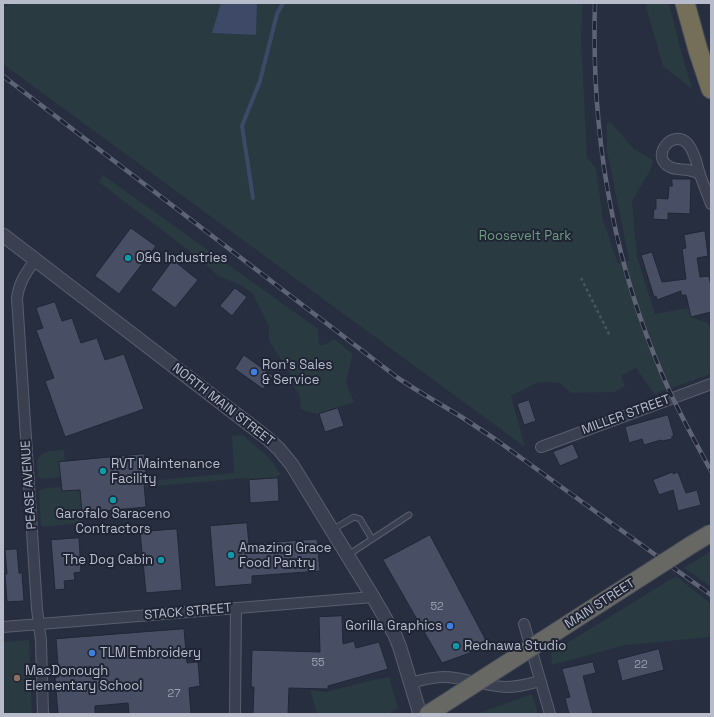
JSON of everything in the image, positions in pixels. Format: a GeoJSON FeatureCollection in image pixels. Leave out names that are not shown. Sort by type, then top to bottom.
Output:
{"type":"FeatureCollection","features":[{"type":"Feature","properties":{"kind":"highway"},"geometry":{"type":"LineString","coordinates":[[685,3],[711,89]]}},
{"type":"Feature","properties":{"kind":"highway","name":"MAIN STREET"},"geometry":{"type":"LineString","coordinates":[[428,714],[691,545],[711,534]]}},
{"type":"Feature","properties":{"kind":"street"},"geometry":{"type":"LineString","coordinates":[[700,174],[711,204]]}},
{"type":"Feature","properties":{"kind":"street","name":"NORTH MAIN STREET"},"geometry":{"type":"LineString","coordinates":[[3,235],[267,438],[279,449],[292,465],[395,635],[420,714]]}},
{"type":"Feature","properties":{"kind":"street","name":"PEASE AVENUE"},"geometry":{"type":"LineString","coordinates":[[35,260],[19,286],[17,298],[38,624],[41,641],[43,714]]}},
{"type":"Feature","properties":{"kind":"street","name":"MILLER STREET"},"geometry":{"type":"LineString","coordinates":[[541,447],[711,384]]}},
{"type":"Feature","properties":{"kind":"street","name":"STACK STREET"},"geometry":{"type":"LineString","coordinates":[[3,627],[373,597]]}},
{"type":"Feature","properties":{"kind":"street"},"geometry":{"type":"LineString","coordinates":[[234,714],[236,608]]}},
{"type":"Feature","properties":{"kind":"street"},"geometry":{"type":"LineString","coordinates":[[524,624],[550,714]]}},
{"type":"Feature","properties":{"kind":"street"},"geometry":{"type":"LineString","coordinates":[[410,683],[443,677],[461,678],[506,687],[520,687],[540,681]]}},
{"type":"Feature","properties":{"kind":"lane"},"geometry":{"type":"LineString","coordinates":[[347,555],[409,515]]}},
{"type":"Feature","properties":{"kind":"lane"},"geometry":{"type":"LineString","coordinates":[[331,530],[354,517],[360,519],[372,539]]}},
{"type":"Feature","properties":{"kind":"path"},"geometry":{"type":"LineString","coordinates":[[581,278],[610,336]]}},
{"type":"Feature","properties":{"kind":"green space","name":"Roosevelt Park"},"geometry":{"type":"Polygon","coordinates":[[[13,3],[221,3],[213,33],[255,35],[257,3],[583,3],[581,38],[587,157],[596,168],[603,220],[618,264],[629,260],[607,151],[607,123],[611,123],[634,149],[653,160],[651,169],[632,201],[637,257],[655,314],[689,308],[691,317],[708,323],[711,332],[711,374],[654,394],[636,368],[621,376],[625,386],[614,392],[571,393],[560,383],[539,382],[511,396],[525,447],[3,64],[3,7],[13,3]]]}},
{"type":"Feature","properties":{"kind":"green space"},"geometry":{"type":"Polygon","coordinates":[[[645,3],[669,3],[692,89],[663,66],[645,3]]]}},
{"type":"Feature","properties":{"kind":"green space"},"geometry":{"type":"Polygon","coordinates":[[[103,175],[318,329],[319,345],[324,345],[334,339],[353,354],[346,382],[354,402],[319,414],[301,409],[299,394],[294,387],[289,372],[269,341],[269,327],[253,294],[243,286],[218,276],[200,259],[99,182],[103,175]]]}},
{"type":"Feature","properties":{"kind":"green space"},"geometry":{"type":"Polygon","coordinates":[[[236,435],[243,436],[263,452],[274,464],[281,475],[278,475],[278,478],[249,480],[244,478],[81,493],[83,518],[80,523],[44,527],[41,525],[39,491],[46,488],[62,487],[63,491],[234,473],[231,437],[236,435]]]}},
{"type":"Feature","properties":{"kind":"green space"},"geometry":{"type":"Polygon","coordinates":[[[64,450],[65,461],[60,462],[61,477],[44,479],[38,477],[37,461],[39,457],[48,452],[64,450]]]}},
{"type":"Feature","properties":{"kind":"green space"},"geometry":{"type":"Polygon","coordinates":[[[711,551],[711,587],[684,568],[711,551]]]}},
{"type":"Feature","properties":{"kind":"green space"},"geometry":{"type":"Polygon","coordinates":[[[676,576],[711,604],[711,637],[626,645],[552,665],[551,653],[676,576]]]}},
{"type":"Feature","properties":{"kind":"green space","name":"MacDonough Elementary School"},"geometry":{"type":"Polygon","coordinates":[[[29,640],[32,714],[3,714],[3,642],[29,640]]]}},
{"type":"Feature","properties":{"kind":"green space"},"geometry":{"type":"Polygon","coordinates":[[[389,677],[398,708],[389,714],[317,714],[310,690],[326,692],[389,677]]]}},
{"type":"Feature","properties":{"kind":"green space"},"geometry":{"type":"Polygon","coordinates":[[[532,694],[538,714],[476,714],[532,694]]]}},
{"type":"Feature","properties":{"kind":"water"},"geometry":{"type":"Polygon","coordinates":[[[221,3],[257,3],[256,35],[212,33],[221,3]]]}},
{"type":"Feature","properties":{"kind":"building"},"geometry":{"type":"Polygon","coordinates":[[[672,179],[691,179],[690,214],[668,213],[668,220],[653,219],[654,209],[656,209],[656,198],[668,199],[669,186],[672,186],[672,179]]]}},
{"type":"Feature","properties":{"kind":"building","name":"O&G Industries"},"geometry":{"type":"Polygon","coordinates":[[[131,228],[156,246],[119,294],[95,276],[131,228]]]}},
{"type":"Feature","properties":{"kind":"building"},"geometry":{"type":"Polygon","coordinates":[[[705,231],[708,256],[697,258],[700,277],[709,276],[711,287],[711,312],[691,317],[686,295],[681,295],[681,291],[657,300],[656,296],[654,297],[641,255],[652,252],[662,282],[686,279],[682,249],[686,248],[684,235],[705,231]]]}},
{"type":"Feature","properties":{"kind":"building","name":"O&G Industries"},"geometry":{"type":"Polygon","coordinates":[[[173,260],[198,280],[175,308],[151,290],[173,260]]]}},
{"type":"Feature","properties":{"kind":"building"},"geometry":{"type":"Polygon","coordinates":[[[235,288],[247,297],[232,316],[220,306],[235,288]]]}},
{"type":"Feature","properties":{"kind":"building"},"geometry":{"type":"Polygon","coordinates":[[[55,302],[62,321],[72,318],[81,343],[97,338],[105,360],[124,354],[144,409],[65,437],[45,381],[54,378],[36,330],[43,328],[36,308],[55,302]]]}},
{"type":"Feature","properties":{"kind":"building","name":"Ron's Sales & Service"},"geometry":{"type":"Polygon","coordinates":[[[244,355],[273,376],[263,389],[235,369],[244,355]]]}},
{"type":"Feature","properties":{"kind":"building"},"geometry":{"type":"Polygon","coordinates":[[[529,400],[536,421],[524,425],[517,404],[529,400]]]}},
{"type":"Feature","properties":{"kind":"building"},"geometry":{"type":"Polygon","coordinates":[[[338,408],[344,426],[325,432],[319,414],[338,408]]]}},
{"type":"Feature","properties":{"kind":"building"},"geometry":{"type":"Polygon","coordinates":[[[668,415],[674,436],[672,436],[672,439],[661,440],[644,445],[642,439],[629,443],[625,427],[668,415]]]}},
{"type":"Feature","properties":{"kind":"building"},"geometry":{"type":"Polygon","coordinates":[[[573,444],[579,458],[560,466],[553,452],[573,444]]]}},
{"type":"Feature","properties":{"kind":"building"},"geometry":{"type":"Polygon","coordinates":[[[144,454],[147,483],[144,483],[146,507],[82,513],[80,490],[62,491],[59,462],[144,454]]]}},
{"type":"Feature","properties":{"kind":"building"},"geometry":{"type":"Polygon","coordinates":[[[673,472],[673,474],[678,472],[686,493],[697,490],[701,505],[678,511],[673,490],[659,495],[653,480],[673,472]]]}},
{"type":"Feature","properties":{"kind":"building"},"geometry":{"type":"Polygon","coordinates":[[[278,478],[279,501],[250,503],[249,480],[278,478]]]}},
{"type":"Feature","properties":{"kind":"building"},"geometry":{"type":"Polygon","coordinates":[[[247,523],[249,544],[317,539],[320,571],[252,576],[252,584],[215,587],[210,526],[247,523]]]}},
{"type":"Feature","properties":{"kind":"building","name":"The Dog Cabin"},"geometry":{"type":"Polygon","coordinates":[[[177,529],[182,590],[146,593],[140,532],[177,529]]]}},
{"type":"Feature","properties":{"kind":"building"},"geometry":{"type":"Polygon","coordinates":[[[430,535],[489,646],[442,663],[383,560],[430,535]]]}},
{"type":"Feature","properties":{"kind":"building"},"geometry":{"type":"Polygon","coordinates":[[[79,538],[81,572],[74,573],[75,580],[64,581],[65,589],[55,590],[51,540],[79,538]]]}},
{"type":"Feature","properties":{"kind":"building"},"geometry":{"type":"Polygon","coordinates":[[[17,549],[19,573],[22,573],[24,601],[7,602],[5,550],[17,549]]]}},
{"type":"Feature","properties":{"kind":"building"},"geometry":{"type":"Polygon","coordinates":[[[342,616],[343,644],[354,641],[356,648],[379,642],[388,669],[328,686],[328,689],[289,688],[288,714],[253,714],[254,687],[251,687],[252,650],[320,652],[319,617],[342,616]]]}},
{"type":"Feature","properties":{"kind":"building"},"geometry":{"type":"Polygon","coordinates":[[[184,629],[187,663],[198,662],[200,686],[189,688],[191,714],[129,714],[128,703],[95,706],[95,714],[58,714],[55,677],[59,677],[56,639],[184,629]]]}},
{"type":"Feature","properties":{"kind":"building"},"geometry":{"type":"Polygon","coordinates":[[[659,649],[664,670],[622,681],[617,660],[659,649]]]}},
{"type":"Feature","properties":{"kind":"building"},"geometry":{"type":"Polygon","coordinates":[[[593,662],[596,673],[583,676],[593,714],[569,714],[565,698],[570,697],[562,669],[593,662]]]}},
{"type":"Feature","properties":{"kind":"waterway"},"geometry":{"type":"LineString","coordinates":[[253,198],[242,126],[260,81],[277,14],[283,3]]}},
{"type":"Feature","properties":{"kind":"railway"},"geometry":{"type":"LineString","coordinates":[[595,3],[597,99],[601,146],[617,238],[629,284],[644,329],[667,387],[711,471]]}},
{"type":"Feature","properties":{"kind":"railway"},"geometry":{"type":"LineString","coordinates":[[3,76],[398,378],[495,439],[711,595]]}},
{"type":"Feature","properties":{"kind":"place","name":"O&G Industries"},"geometry":{"type":"Point","coordinates":[128,258]}},
{"type":"Feature","properties":{"kind":"place","name":"Ron's Sales & Service"},"geometry":{"type":"Point","coordinates":[254,372]}},
{"type":"Feature","properties":{"kind":"place","name":"RVT Maintenance Facility"},"geometry":{"type":"Point","coordinates":[103,471]}},
{"type":"Feature","properties":{"kind":"place","name":"Garofalo Saraceno Contractors"},"geometry":{"type":"Point","coordinates":[113,500]}},
{"type":"Feature","properties":{"kind":"place","name":"Amazing Grace Food Pantry"},"geometry":{"type":"Point","coordinates":[231,555]}},
{"type":"Feature","properties":{"kind":"place","name":"The Dog Cabin"},"geometry":{"type":"Point","coordinates":[161,560]}},
{"type":"Feature","properties":{"kind":"place","name":"Gorilla Graphics"},"geometry":{"type":"Point","coordinates":[450,626]}},
{"type":"Feature","properties":{"kind":"place","name":"Rednawa Studio"},"geometry":{"type":"Point","coordinates":[456,646]}},
{"type":"Feature","properties":{"kind":"place","name":"TLM Embroidery"},"geometry":{"type":"Point","coordinates":[92,653]}},
{"type":"Feature","properties":{"kind":"place","name":"MacDonough Elementary School"},"geometry":{"type":"Point","coordinates":[17,678]}}]}
